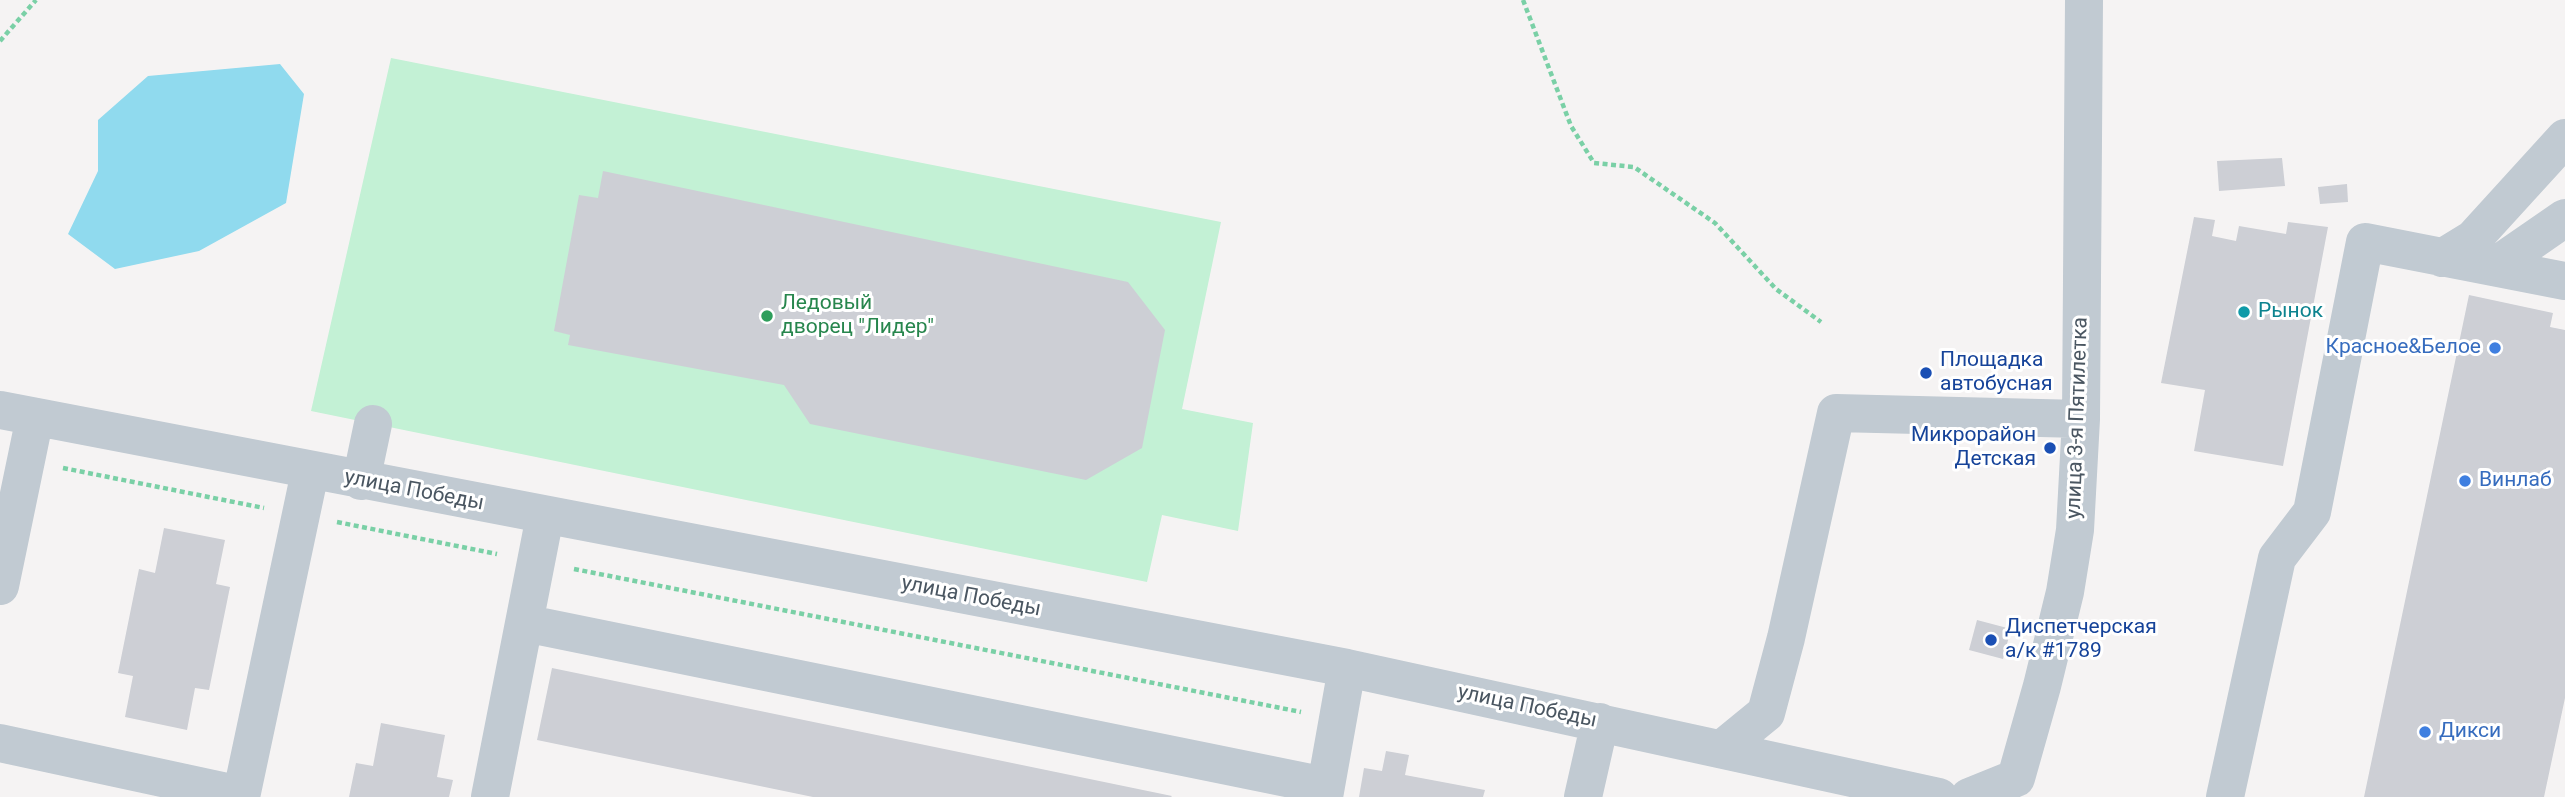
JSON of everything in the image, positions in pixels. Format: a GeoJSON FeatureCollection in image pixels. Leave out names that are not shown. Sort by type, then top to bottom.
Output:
{"type":"FeatureCollection","features":[{"type":"Feature","properties":{"kind":"street","name":"улица 3-я Пятилетка"},"geometry":{"type":"LineString","coordinates":[[1969,797],[2016,778],[2065,592],[2075,530],[2081,419],[2084,0]]}},
{"type":"Feature","properties":{"kind":"street"},"geometry":{"type":"LineString","coordinates":[[2442,258],[2473,239],[2565,138]]}},
{"type":"Feature","properties":{"kind":"street"},"geometry":{"type":"LineString","coordinates":[[2494,267],[2565,218]]}},
{"type":"Feature","properties":{"kind":"street"},"geometry":{"type":"LineString","coordinates":[[2225,797],[2277,558],[2312,512],[2365,242],[2565,281]]}},
{"type":"Feature","properties":{"kind":"street"},"geometry":{"type":"LineString","coordinates":[[1722,749],[1766,713],[1786,638],[1836,413],[2081,419]]}},
{"type":"Feature","properties":{"kind":"street"},"geometry":{"type":"LineString","coordinates":[[0,586],[26,461],[18,414]]}},
{"type":"Feature","properties":{"kind":"street","name":"улица Победы"},"geometry":{"type":"LineString","coordinates":[[18,414],[310,472],[1347,668],[1722,749],[1882,791],[1938,797]]}},
{"type":"Feature","properties":{"kind":"street"},"geometry":{"type":"LineString","coordinates":[[361,481],[373,424]]}},
{"type":"Feature","properties":{"kind":"street"},"geometry":{"type":"LineString","coordinates":[[0,743],[241,796],[310,472]]}},
{"type":"Feature","properties":{"kind":"street"},"geometry":{"type":"LineString","coordinates":[[490,797],[545,516]]}},
{"type":"Feature","properties":{"kind":"street"},"geometry":{"type":"LineString","coordinates":[[524,623],[1325,791],[1347,668]]}},
{"type":"Feature","properties":{"kind":"street"},"geometry":{"type":"LineString","coordinates":[[1583,797],[1600,722]]}},
{"type":"Feature","properties":{"kind":"path"},"geometry":{"type":"LineString","coordinates":[[0,41],[36,0]]}},
{"type":"Feature","properties":{"kind":"path"},"geometry":{"type":"LineString","coordinates":[[1523,0],[1571,126],[1594,163],[1634,167],[1705,216],[1776,289],[1821,322]]}},
{"type":"Feature","properties":{"kind":"path"},"geometry":{"type":"LineString","coordinates":[[26,461],[1338,719]]}},
{"type":"Feature","properties":{"kind":"green space","name":"Ледовый дворец \"Лидер\""},"geometry":{"type":"Polygon","coordinates":[[[391,58],[1221,222],[1182,409],[1253,423],[1238,531],[1162,515],[1147,582],[311,411],[391,58]]]}},
{"type":"Feature","properties":{"kind":"water"},"geometry":{"type":"Polygon","coordinates":[[[280,64],[304,94],[286,203],[199,251],[115,269],[68,234],[98,171],[98,120],[148,76],[280,64]]]}},
{"type":"Feature","properties":{"kind":"building"},"geometry":{"type":"Polygon","coordinates":[[[2282,158],[2285,186],[2219,191],[2217,161],[2282,158]]]}},
{"type":"Feature","properties":{"kind":"building"},"geometry":{"type":"Polygon","coordinates":[[[603,171],[1128,282],[1165,330],[1142,448],[1086,480],[810,424],[784,385],[568,345],[570,335],[554,331],[579,195],[598,198],[603,171]]]}},
{"type":"Feature","properties":{"kind":"building"},"geometry":{"type":"Polygon","coordinates":[[[2347,184],[2348,202],[2320,204],[2318,187],[2347,184]]]}},
{"type":"Feature","properties":{"kind":"building","name":"Рынок"},"geometry":{"type":"Polygon","coordinates":[[[2194,217],[2215,220],[2212,236],[2236,241],[2239,226],[2286,234],[2288,222],[2328,227],[2283,466],[2194,451],[2205,390],[2161,383],[2194,217]]]}},
{"type":"Feature","properties":{"kind":"building"},"geometry":{"type":"Polygon","coordinates":[[[2469,295],[2553,313],[2550,327],[2565,330],[2565,698],[2544,797],[2364,797],[2469,295]]]}},
{"type":"Feature","properties":{"kind":"building"},"geometry":{"type":"Polygon","coordinates":[[[164,528],[225,540],[216,584],[230,587],[209,690],[195,688],[187,730],[125,717],[133,676],[118,673],[139,569],[155,573],[164,528]]]}},
{"type":"Feature","properties":{"kind":"building"},"geometry":{"type":"Polygon","coordinates":[[[1977,620],[2011,629],[2003,659],[1969,650],[1977,620]]]}},
{"type":"Feature","properties":{"kind":"building"},"geometry":{"type":"Polygon","coordinates":[[[552,668],[1172,796],[813,797],[537,740],[552,668]]]}},
{"type":"Feature","properties":{"kind":"building"},"geometry":{"type":"Polygon","coordinates":[[[381,723],[445,735],[437,777],[453,780],[449,797],[349,797],[356,763],[373,766],[381,723]]]}},
{"type":"Feature","properties":{"kind":"building"},"geometry":{"type":"Polygon","coordinates":[[[1386,751],[1409,755],[1405,775],[1485,790],[1483,797],[1359,797],[1364,768],[1382,771],[1386,751]]]}},
{"type":"Feature","properties":{"kind":"place","name":"Рынок"},"geometry":{"type":"Point","coordinates":[2244,312]}},
{"type":"Feature","properties":{"kind":"place","name":"Ледовый дворец \"Лидер\""},"geometry":{"type":"Point","coordinates":[767,316]}},
{"type":"Feature","properties":{"kind":"place","name":"Красное&Белое"},"geometry":{"type":"Point","coordinates":[2495,348]}},
{"type":"Feature","properties":{"kind":"place","name":"Площадка автобусная"},"geometry":{"type":"Point","coordinates":[1926,373]}},
{"type":"Feature","properties":{"kind":"place","name":"Микрорайон Детская"},"geometry":{"type":"Point","coordinates":[2050,448]}},
{"type":"Feature","properties":{"kind":"place","name":"Винлаб"},"geometry":{"type":"Point","coordinates":[2465,481]}},
{"type":"Feature","properties":{"kind":"place","name":"Диспетчерская а/к #1789"},"geometry":{"type":"Point","coordinates":[1991,640]}},
{"type":"Feature","properties":{"kind":"place","name":"Дикси"},"geometry":{"type":"Point","coordinates":[2425,732]}}]}
